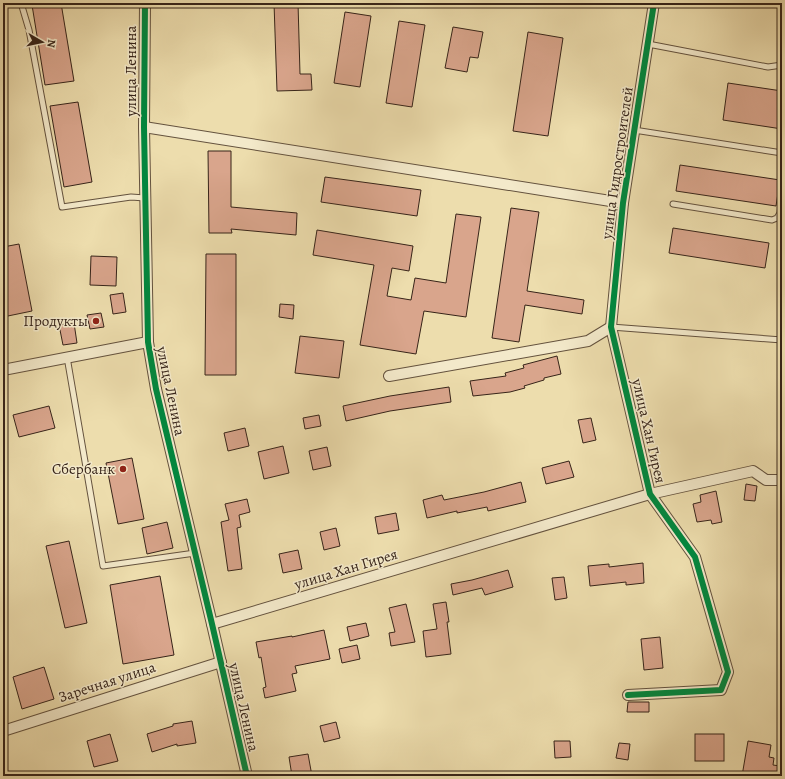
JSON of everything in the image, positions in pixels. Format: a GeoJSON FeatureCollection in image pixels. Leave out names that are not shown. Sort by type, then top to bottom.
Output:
{"type":"FeatureCollection","features":[{"type":"Feature","properties":{"kind":"street","name":"улица Ленина"},"geometry":{"type":"LineString","coordinates":[[145,3],[144,127],[148,342],[156,388],[247,776]]}},
{"type":"Feature","properties":{"kind":"street","name":"улица Гидростроителей"},"geometry":{"type":"LineString","coordinates":[[611,327],[623,202],[654,3]]}},
{"type":"Feature","properties":{"kind":"street"},"geometry":{"type":"LineString","coordinates":[[144,127],[623,202]]}},
{"type":"Feature","properties":{"kind":"street"},"geometry":{"type":"LineString","coordinates":[[389,376],[588,341],[611,327]]}},
{"type":"Feature","properties":{"kind":"street","name":"улица Хан Гирея"},"geometry":{"type":"LineString","coordinates":[[611,327],[650,494],[694,557],[728,672],[721,690],[628,694]]}},
{"type":"Feature","properties":{"kind":"street"},"geometry":{"type":"LineString","coordinates":[[3,370],[148,342]]}},
{"type":"Feature","properties":{"kind":"street","name":"улица Хан Гирея"},"geometry":{"type":"LineString","coordinates":[[212,624],[650,494],[753,471],[766,480],[782,480]]}},
{"type":"Feature","properties":{"kind":"street","name":"Заречная улица"},"geometry":{"type":"LineString","coordinates":[[3,731],[221,662]]}},
{"type":"Feature","properties":{"kind":"lane"},"geometry":{"type":"LineString","coordinates":[[21,3],[29,30],[62,206],[131,198],[145,198]]}},
{"type":"Feature","properties":{"kind":"lane"},"geometry":{"type":"LineString","coordinates":[[648,44],[768,67],[782,65]]}},
{"type":"Feature","properties":{"kind":"lane"},"geometry":{"type":"LineString","coordinates":[[634,130],[782,153]]}},
{"type":"Feature","properties":{"kind":"lane"},"geometry":{"type":"LineString","coordinates":[[673,204],[772,220],[777,218],[780,213],[782,197]]}},
{"type":"Feature","properties":{"kind":"lane"},"geometry":{"type":"LineString","coordinates":[[611,327],[782,340]]}},
{"type":"Feature","properties":{"kind":"lane"},"geometry":{"type":"LineString","coordinates":[[67,357],[103,566],[195,553]]}},
{"type":"Feature","properties":{"kind":"building"},"geometry":{"type":"Polygon","coordinates":[[[43,3],[61,3],[74,81],[45,85],[32,5],[43,3]]]}},
{"type":"Feature","properties":{"kind":"building"},"geometry":{"type":"Polygon","coordinates":[[[274,3],[298,3],[300,74],[311,74],[312,90],[277,91],[274,3]]]}},
{"type":"Feature","properties":{"kind":"building"},"geometry":{"type":"Polygon","coordinates":[[[345,12],[371,16],[360,87],[334,83],[345,12]]]}},
{"type":"Feature","properties":{"kind":"building"},"geometry":{"type":"Polygon","coordinates":[[[399,21],[425,25],[412,107],[386,103],[399,21]]]}},
{"type":"Feature","properties":{"kind":"building"},"geometry":{"type":"Polygon","coordinates":[[[453,27],[483,32],[478,58],[470,57],[467,72],[445,68],[453,27]]]}},
{"type":"Feature","properties":{"kind":"building"},"geometry":{"type":"Polygon","coordinates":[[[528,32],[563,38],[548,136],[513,131],[528,32]]]}},
{"type":"Feature","properties":{"kind":"building"},"geometry":{"type":"Polygon","coordinates":[[[728,83],[782,91],[782,129],[723,120],[728,83]]]}},
{"type":"Feature","properties":{"kind":"building"},"geometry":{"type":"Polygon","coordinates":[[[78,102],[92,182],[64,187],[50,106],[78,102]]]}},
{"type":"Feature","properties":{"kind":"building"},"geometry":{"type":"Polygon","coordinates":[[[208,151],[231,151],[231,207],[297,213],[296,235],[231,229],[232,233],[209,233],[208,151]]]}},
{"type":"Feature","properties":{"kind":"building"},"geometry":{"type":"Polygon","coordinates":[[[680,165],[780,180],[776,206],[676,191],[680,165]]]}},
{"type":"Feature","properties":{"kind":"building"},"geometry":{"type":"Polygon","coordinates":[[[325,177],[421,190],[417,216],[321,202],[325,177]]]}},
{"type":"Feature","properties":{"kind":"building"},"geometry":{"type":"Polygon","coordinates":[[[511,208],[539,212],[527,291],[584,300],[582,314],[525,305],[519,342],[492,338],[511,208]]]}},
{"type":"Feature","properties":{"kind":"building"},"geometry":{"type":"Polygon","coordinates":[[[456,214],[481,217],[466,317],[424,311],[416,354],[360,345],[374,265],[313,255],[317,230],[413,246],[409,271],[392,268],[387,296],[411,300],[415,278],[446,283],[456,214]]]}},
{"type":"Feature","properties":{"kind":"building"},"geometry":{"type":"Polygon","coordinates":[[[673,228],[769,243],[765,268],[669,253],[673,228]]]}},
{"type":"Feature","properties":{"kind":"building"},"geometry":{"type":"Polygon","coordinates":[[[19,244],[32,311],[3,317],[3,247],[19,244]]]}},
{"type":"Feature","properties":{"kind":"building"},"geometry":{"type":"Polygon","coordinates":[[[206,254],[236,254],[236,375],[205,375],[206,254]]]}},
{"type":"Feature","properties":{"kind":"building"},"geometry":{"type":"Polygon","coordinates":[[[91,256],[117,257],[116,286],[90,285],[91,256]]]}},
{"type":"Feature","properties":{"kind":"building"},"geometry":{"type":"Polygon","coordinates":[[[123,293],[126,312],[113,314],[110,295],[123,293]]]}},
{"type":"Feature","properties":{"kind":"building"},"geometry":{"type":"Polygon","coordinates":[[[280,304],[294,305],[293,319],[279,317],[280,304]]]}},
{"type":"Feature","properties":{"kind":"building","name":"Продукты"},"geometry":{"type":"Polygon","coordinates":[[[101,313],[104,327],[90,329],[87,315],[101,313]]]}},
{"type":"Feature","properties":{"kind":"building"},"geometry":{"type":"Polygon","coordinates":[[[74,323],[77,343],[63,345],[59,325],[74,323]]]}},
{"type":"Feature","properties":{"kind":"building"},"geometry":{"type":"Polygon","coordinates":[[[300,336],[344,341],[339,378],[295,373],[300,336]]]}},
{"type":"Feature","properties":{"kind":"building"},"geometry":{"type":"Polygon","coordinates":[[[557,356],[561,374],[544,378],[544,380],[524,386],[525,388],[510,392],[473,396],[470,381],[506,376],[505,373],[524,368],[523,365],[557,356]]]}},
{"type":"Feature","properties":{"kind":"building"},"geometry":{"type":"Polygon","coordinates":[[[449,387],[451,402],[390,411],[346,421],[343,406],[390,396],[449,387]]]}},
{"type":"Feature","properties":{"kind":"building"},"geometry":{"type":"Polygon","coordinates":[[[49,406],[55,428],[19,437],[13,415],[49,406]]]}},
{"type":"Feature","properties":{"kind":"building"},"geometry":{"type":"Polygon","coordinates":[[[319,415],[321,426],[305,429],[303,418],[319,415]]]}},
{"type":"Feature","properties":{"kind":"building"},"geometry":{"type":"Polygon","coordinates":[[[591,418],[596,440],[583,443],[578,420],[591,418]]]}},
{"type":"Feature","properties":{"kind":"building"},"geometry":{"type":"Polygon","coordinates":[[[245,428],[249,446],[228,451],[224,433],[245,428]]]}},
{"type":"Feature","properties":{"kind":"building"},"geometry":{"type":"Polygon","coordinates":[[[283,446],[289,473],[264,479],[258,452],[283,446]]]}},
{"type":"Feature","properties":{"kind":"building"},"geometry":{"type":"Polygon","coordinates":[[[327,447],[331,466],[313,470],[309,451],[327,447]]]}},
{"type":"Feature","properties":{"kind":"building"},"geometry":{"type":"Polygon","coordinates":[[[132,458],[144,519],[118,524],[106,463],[132,458]]]}},
{"type":"Feature","properties":{"kind":"building"},"geometry":{"type":"Polygon","coordinates":[[[569,461],[574,477],[546,484],[542,468],[569,461]]]}},
{"type":"Feature","properties":{"kind":"building"},"geometry":{"type":"Polygon","coordinates":[[[521,482],[526,502],[488,511],[487,507],[457,513],[457,511],[427,518],[423,500],[442,495],[444,500],[484,492],[521,482]]]}},
{"type":"Feature","properties":{"kind":"building"},"geometry":{"type":"Polygon","coordinates":[[[746,484],[757,486],[755,501],[744,500],[746,484]]]}},
{"type":"Feature","properties":{"kind":"building"},"geometry":{"type":"Polygon","coordinates":[[[716,491],[722,522],[712,524],[711,520],[697,522],[693,504],[701,502],[700,495],[716,491]]]}},
{"type":"Feature","properties":{"kind":"building"},"geometry":{"type":"Polygon","coordinates":[[[247,499],[250,512],[239,515],[241,527],[237,528],[242,569],[228,571],[221,522],[229,520],[225,504],[247,499]]]}},
{"type":"Feature","properties":{"kind":"building"},"geometry":{"type":"Polygon","coordinates":[[[396,513],[399,530],[378,534],[375,517],[396,513]]]}},
{"type":"Feature","properties":{"kind":"building"},"geometry":{"type":"Polygon","coordinates":[[[167,522],[173,548],[147,554],[142,528],[167,522]]]}},
{"type":"Feature","properties":{"kind":"building"},"geometry":{"type":"Polygon","coordinates":[[[336,528],[340,546],[324,550],[320,532],[336,528]]]}},
{"type":"Feature","properties":{"kind":"building"},"geometry":{"type":"Polygon","coordinates":[[[69,541],[87,623],[65,628],[46,546],[69,541]]]}},
{"type":"Feature","properties":{"kind":"building"},"geometry":{"type":"Polygon","coordinates":[[[298,550],[302,569],[283,573],[279,554],[298,550]]]}},
{"type":"Feature","properties":{"kind":"building"},"geometry":{"type":"Polygon","coordinates":[[[643,563],[644,583],[626,585],[626,582],[590,586],[588,566],[609,564],[609,567],[643,563]]]}},
{"type":"Feature","properties":{"kind":"building"},"geometry":{"type":"Polygon","coordinates":[[[508,570],[513,587],[485,595],[482,588],[453,595],[451,584],[508,570]]]}},
{"type":"Feature","properties":{"kind":"building"},"geometry":{"type":"Polygon","coordinates":[[[160,576],[174,655],[123,664],[110,585],[160,576]]]}},
{"type":"Feature","properties":{"kind":"building"},"geometry":{"type":"Polygon","coordinates":[[[564,577],[567,598],[555,600],[552,578],[564,577]]]}},
{"type":"Feature","properties":{"kind":"building"},"geometry":{"type":"Polygon","coordinates":[[[446,602],[451,654],[426,657],[423,631],[437,629],[433,604],[446,602]]]}},
{"type":"Feature","properties":{"kind":"building"},"geometry":{"type":"Polygon","coordinates":[[[406,604],[415,642],[391,646],[389,633],[395,632],[389,608],[406,604]]]}},
{"type":"Feature","properties":{"kind":"building"},"geometry":{"type":"Polygon","coordinates":[[[366,623],[369,636],[350,641],[347,627],[366,623]]]}},
{"type":"Feature","properties":{"kind":"building"},"geometry":{"type":"Polygon","coordinates":[[[324,630],[330,659],[295,666],[297,673],[292,674],[296,691],[265,698],[263,688],[266,687],[261,657],[259,658],[256,642],[292,637],[324,630]]]}},
{"type":"Feature","properties":{"kind":"building"},"geometry":{"type":"Polygon","coordinates":[[[660,637],[663,668],[644,670],[641,639],[660,637]]]}},
{"type":"Feature","properties":{"kind":"building"},"geometry":{"type":"Polygon","coordinates":[[[357,645],[360,659],[342,663],[339,649],[357,645]]]}},
{"type":"Feature","properties":{"kind":"building"},"geometry":{"type":"Polygon","coordinates":[[[44,667],[54,699],[22,709],[13,677],[44,667]]]}},
{"type":"Feature","properties":{"kind":"building"},"geometry":{"type":"Polygon","coordinates":[[[628,702],[649,702],[649,712],[627,712],[628,702]]]}},
{"type":"Feature","properties":{"kind":"building"},"geometry":{"type":"Polygon","coordinates":[[[192,721],[196,743],[177,746],[177,744],[152,752],[147,734],[173,726],[173,724],[192,721]]]}},
{"type":"Feature","properties":{"kind":"building"},"geometry":{"type":"Polygon","coordinates":[[[336,722],[340,738],[324,742],[320,726],[336,722]]]}},
{"type":"Feature","properties":{"kind":"building"},"geometry":{"type":"Polygon","coordinates":[[[110,734],[118,761],[94,767],[87,741],[110,734]]]}},
{"type":"Feature","properties":{"kind":"building"},"geometry":{"type":"Polygon","coordinates":[[[695,734],[724,734],[724,761],[695,761],[695,734]]]}},
{"type":"Feature","properties":{"kind":"building"},"geometry":{"type":"Polygon","coordinates":[[[554,741],[570,741],[571,757],[555,758],[554,741]]]}},
{"type":"Feature","properties":{"kind":"building"},"geometry":{"type":"Polygon","coordinates":[[[748,741],[771,745],[769,757],[774,758],[773,765],[780,766],[779,776],[742,776],[748,741]]]}},
{"type":"Feature","properties":{"kind":"building"},"geometry":{"type":"Polygon","coordinates":[[[619,743],[630,744],[628,760],[616,758],[619,743]]]}},
{"type":"Feature","properties":{"kind":"building"},"geometry":{"type":"Polygon","coordinates":[[[308,754],[312,776],[292,776],[289,757],[308,754]]]}},
{"type":"Feature","properties":{"kind":"cycle path"},"geometry":{"type":"LineString","coordinates":[[145,3],[144,127],[148,342],[156,389],[247,776]]}},
{"type":"Feature","properties":{"kind":"cycle path"},"geometry":{"type":"LineString","coordinates":[[628,695],[721,690],[728,672],[695,557],[650,494],[611,327],[623,203],[654,3]]}},
{"type":"Feature","properties":{"kind":"place","name":"Продукты"},"geometry":{"type":"Point","coordinates":[96,321]}},
{"type":"Feature","properties":{"kind":"place","name":"Сбербанк"},"geometry":{"type":"Point","coordinates":[123,469]}}]}
